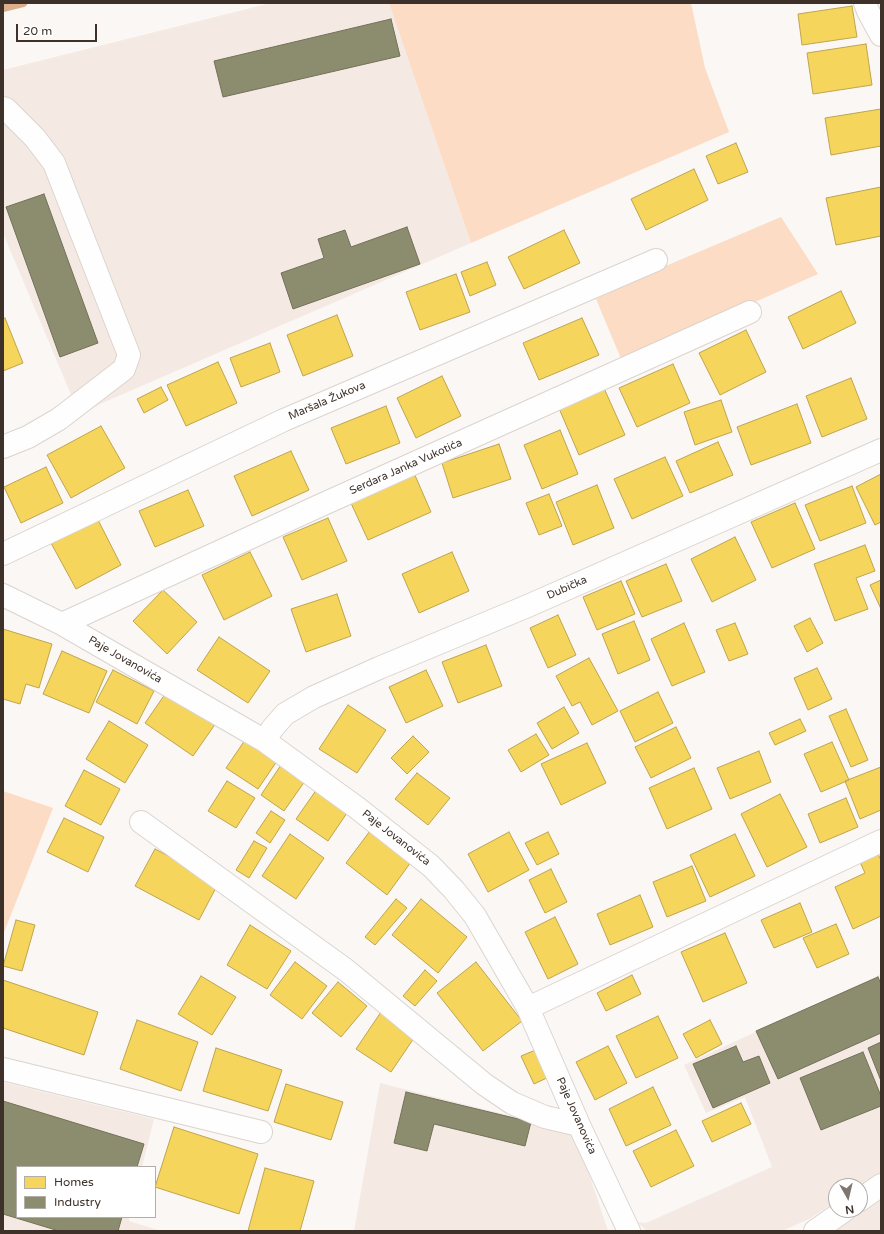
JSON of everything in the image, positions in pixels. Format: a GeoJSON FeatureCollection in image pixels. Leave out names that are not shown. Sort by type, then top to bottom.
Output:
{"type":"FeatureCollection","features":[{"type":"Feature","properties":{"kind":"street"},"geometry":{"type":"LineString","coordinates":[[865,3],[881,35]]}},
{"type":"Feature","properties":{"kind":"street"},"geometry":{"type":"LineString","coordinates":[[3,108],[6,109],[35,138],[54,163],[129,355],[124,369],[59,419],[28,437],[3,447]]}},
{"type":"Feature","properties":{"kind":"street","name":"Maršala Žukova"},"geometry":{"type":"LineString","coordinates":[[3,554],[284,420],[656,260]]}},
{"type":"Feature","properties":{"kind":"street","name":"Serdara Janka Vukotića"},"geometry":{"type":"LineString","coordinates":[[62,624],[319,506],[750,312]]}},
{"type":"Feature","properties":{"kind":"street","name":"Dubička"},"geometry":{"type":"LineString","coordinates":[[265,741],[285,714],[314,697],[530,605],[881,450]]}},
{"type":"Feature","properties":{"kind":"street","name":"Paje Jovanovića"},"geometry":{"type":"LineString","coordinates":[[3,595],[62,624],[265,741],[356,807],[431,866],[454,890],[474,916],[528,1008],[579,1125],[629,1231]]}},
{"type":"Feature","properties":{"kind":"street"},"geometry":{"type":"LineString","coordinates":[[141,822],[346,970],[484,1084],[512,1103],[545,1117],[579,1125]]}},
{"type":"Feature","properties":{"kind":"street"},"geometry":{"type":"LineString","coordinates":[[528,1008],[881,841]]}},
{"type":"Feature","properties":{"kind":"street"},"geometry":{"type":"LineString","coordinates":[[3,1068],[261,1132]]}},
{"type":"Feature","properties":{"kind":"street"},"geometry":{"type":"LineString","coordinates":[[868,1194],[881,1185]]}},
{"type":"Feature","properties":{"kind":"street"},"geometry":{"type":"LineString","coordinates":[[815,1231],[834,1218]]}},
{"type":"Feature","properties":{"kind":"shaded area"},"geometry":{"type":"Polygon","coordinates":[[[271,3],[389,3],[471,243],[100,404],[80,416],[3,233],[3,70],[271,3]]]}},
{"type":"Feature","properties":{"kind":"shaded area"},"geometry":{"type":"Polygon","coordinates":[[[389,3],[691,3],[705,68],[729,132],[471,243],[389,3]]]}},
{"type":"Feature","properties":{"kind":"shaded area"},"geometry":{"type":"Polygon","coordinates":[[[781,217],[818,274],[622,361],[596,299],[668,265],[781,217]]]}},
{"type":"Feature","properties":{"kind":"shaded area"},"geometry":{"type":"Polygon","coordinates":[[[3,791],[53,808],[3,935],[3,791]]]}},
{"type":"Feature","properties":{"kind":"shaded area"},"geometry":{"type":"Polygon","coordinates":[[[881,974],[881,1172],[868,1181],[868,1178],[828,1178],[828,1207],[809,1219],[782,1231],[647,1231],[637,1222],[646,1223],[772,1167],[745,1097],[706,1113],[684,1065],[881,974]]]}},
{"type":"Feature","properties":{"kind":"shaded area"},"geometry":{"type":"Polygon","coordinates":[[[3,1082],[154,1119],[142,1166],[16,1166],[16,1218],[129,1218],[129,1221],[161,1231],[3,1231],[3,1082]]]}},
{"type":"Feature","properties":{"kind":"shaded area"},"geometry":{"type":"Polygon","coordinates":[[[380,1083],[575,1132],[608,1231],[354,1231],[380,1083]]]}},
{"type":"Feature","properties":{"kind":"shaded area"},"geometry":{"type":"Polygon","coordinates":[[[881,1199],[881,1231],[832,1231],[852,1218],[868,1218],[868,1207],[881,1199]]]}},
{"type":"Feature","properties":{"kind":"building: Homes"},"geometry":{"type":"Polygon","coordinates":[[[852,6],[857,37],[802,45],[798,14],[852,6]]]}},
{"type":"Feature","properties":{"kind":"building: Homes"},"geometry":{"type":"Polygon","coordinates":[[[866,44],[872,85],[813,94],[807,53],[866,44]]]}},
{"type":"Feature","properties":{"kind":"building: Homes"},"geometry":{"type":"Polygon","coordinates":[[[881,109],[881,146],[831,155],[825,118],[881,109]]]}},
{"type":"Feature","properties":{"kind":"building: Homes"},"geometry":{"type":"Polygon","coordinates":[[[736,143],[748,172],[718,184],[706,156],[736,143]]]}},
{"type":"Feature","properties":{"kind":"building: Homes"},"geometry":{"type":"Polygon","coordinates":[[[694,169],[708,200],[646,230],[631,199],[694,169]]]}},
{"type":"Feature","properties":{"kind":"building: Homes"},"geometry":{"type":"Polygon","coordinates":[[[881,187],[881,236],[836,245],[826,198],[881,187]]]}},
{"type":"Feature","properties":{"kind":"building: Homes"},"geometry":{"type":"Polygon","coordinates":[[[564,230],[580,263],[524,289],[508,257],[564,230]]]}},
{"type":"Feature","properties":{"kind":"building: Homes"},"geometry":{"type":"Polygon","coordinates":[[[487,262],[496,285],[470,296],[461,272],[487,262]]]}},
{"type":"Feature","properties":{"kind":"building: Homes"},"geometry":{"type":"Polygon","coordinates":[[[456,274],[470,312],[420,330],[406,292],[456,274]]]}},
{"type":"Feature","properties":{"kind":"building: Homes"},"geometry":{"type":"Polygon","coordinates":[[[841,291],[856,323],[803,349],[788,317],[841,291]]]}},
{"type":"Feature","properties":{"kind":"building: Homes"},"geometry":{"type":"Polygon","coordinates":[[[337,315],[353,356],[303,376],[287,335],[337,315]]]}},
{"type":"Feature","properties":{"kind":"building: Homes"},"geometry":{"type":"Polygon","coordinates":[[[5,318],[23,363],[3,371],[3,319],[5,318]]]}},
{"type":"Feature","properties":{"kind":"building: Homes"},"geometry":{"type":"Polygon","coordinates":[[[582,318],[599,355],[539,380],[523,343],[582,318]]]}},
{"type":"Feature","properties":{"kind":"building: Homes"},"geometry":{"type":"Polygon","coordinates":[[[746,330],[766,372],[720,395],[699,353],[746,330]]]}},
{"type":"Feature","properties":{"kind":"building: Homes"},"geometry":{"type":"Polygon","coordinates":[[[270,343],[280,372],[241,387],[230,358],[270,343]]]}},
{"type":"Feature","properties":{"kind":"building: Homes"},"geometry":{"type":"Polygon","coordinates":[[[218,362],[237,403],[186,426],[167,385],[218,362]]]}},
{"type":"Feature","properties":{"kind":"building: Homes"},"geometry":{"type":"Polygon","coordinates":[[[673,364],[690,403],[637,427],[619,388],[673,364]]]}},
{"type":"Feature","properties":{"kind":"building: Homes"},"geometry":{"type":"Polygon","coordinates":[[[442,376],[461,416],[416,438],[397,398],[442,376]]]}},
{"type":"Feature","properties":{"kind":"building: Homes"},"geometry":{"type":"Polygon","coordinates":[[[851,378],[867,419],[822,437],[806,396],[851,378]]]}},
{"type":"Feature","properties":{"kind":"building: Homes"},"geometry":{"type":"Polygon","coordinates":[[[603,386],[625,435],[579,455],[558,406],[603,386]]]}},
{"type":"Feature","properties":{"kind":"building: Homes"},"geometry":{"type":"Polygon","coordinates":[[[161,387],[168,400],[144,413],[137,399],[161,387]]]}},
{"type":"Feature","properties":{"kind":"building: Homes"},"geometry":{"type":"Polygon","coordinates":[[[721,400],[732,432],[695,445],[684,412],[721,400]]]}},
{"type":"Feature","properties":{"kind":"building: Homes"},"geometry":{"type":"Polygon","coordinates":[[[797,404],[811,443],[751,465],[737,427],[797,404]]]}},
{"type":"Feature","properties":{"kind":"building: Homes"},"geometry":{"type":"Polygon","coordinates":[[[386,406],[400,443],[346,464],[331,428],[386,406]]]}},
{"type":"Feature","properties":{"kind":"building: Homes"},"geometry":{"type":"Polygon","coordinates":[[[101,426],[125,468],[71,498],[47,455],[101,426]]]}},
{"type":"Feature","properties":{"kind":"building: Homes"},"geometry":{"type":"Polygon","coordinates":[[[560,430],[578,474],[542,489],[524,445],[560,430]]]}},
{"type":"Feature","properties":{"kind":"building: Homes"},"geometry":{"type":"Polygon","coordinates":[[[718,442],[733,475],[690,493],[676,461],[718,442]]]}},
{"type":"Feature","properties":{"kind":"building: Homes"},"geometry":{"type":"Polygon","coordinates":[[[499,444],[511,479],[453,498],[442,463],[499,444]]]}},
{"type":"Feature","properties":{"kind":"building: Homes"},"geometry":{"type":"Polygon","coordinates":[[[291,451],[309,490],[252,516],[234,476],[291,451]]]}},
{"type":"Feature","properties":{"kind":"building: Homes"},"geometry":{"type":"Polygon","coordinates":[[[665,457],[683,496],[632,519],[614,479],[665,457]]]}},
{"type":"Feature","properties":{"kind":"building: Homes"},"geometry":{"type":"Polygon","coordinates":[[[46,467],[63,503],[21,523],[4,487],[46,467]]]}},
{"type":"Feature","properties":{"kind":"building: Homes"},"geometry":{"type":"Polygon","coordinates":[[[414,473],[431,512],[368,540],[350,501],[414,473]]]}},
{"type":"Feature","properties":{"kind":"building: Homes"},"geometry":{"type":"Polygon","coordinates":[[[881,474],[881,522],[875,525],[856,487],[881,474]]]}},
{"type":"Feature","properties":{"kind":"building: Homes"},"geometry":{"type":"Polygon","coordinates":[[[597,485],[614,528],[573,545],[556,502],[597,485]]]}},
{"type":"Feature","properties":{"kind":"building: Homes"},"geometry":{"type":"Polygon","coordinates":[[[852,486],[866,523],[820,541],[805,505],[852,486]]]}},
{"type":"Feature","properties":{"kind":"building: Homes"},"geometry":{"type":"Polygon","coordinates":[[[188,490],[204,526],[155,547],[139,511],[188,490]]]}},
{"type":"Feature","properties":{"kind":"building: Homes"},"geometry":{"type":"Polygon","coordinates":[[[549,494],[562,526],[539,535],[526,503],[549,494]]]}},
{"type":"Feature","properties":{"kind":"building: Homes"},"geometry":{"type":"Polygon","coordinates":[[[795,503],[815,549],[772,568],[751,522],[795,503]]]}},
{"type":"Feature","properties":{"kind":"building: Homes"},"geometry":{"type":"Polygon","coordinates":[[[97,518],[121,565],[76,589],[51,543],[97,518]]]}},
{"type":"Feature","properties":{"kind":"building: Homes"},"geometry":{"type":"Polygon","coordinates":[[[328,518],[347,561],[302,580],[283,537],[328,518]]]}},
{"type":"Feature","properties":{"kind":"building: Homes"},"geometry":{"type":"Polygon","coordinates":[[[735,537],[756,580],[712,602],[691,559],[735,537]]]}},
{"type":"Feature","properties":{"kind":"building: Homes"},"geometry":{"type":"Polygon","coordinates":[[[865,545],[875,571],[856,578],[868,609],[835,621],[814,564],[865,545]]]}},
{"type":"Feature","properties":{"kind":"building: Homes"},"geometry":{"type":"Polygon","coordinates":[[[250,552],[272,596],[224,620],[202,575],[250,552]]]}},
{"type":"Feature","properties":{"kind":"building: Homes"},"geometry":{"type":"Polygon","coordinates":[[[452,552],[469,591],[419,613],[402,574],[452,552]]]}},
{"type":"Feature","properties":{"kind":"building: Homes"},"geometry":{"type":"Polygon","coordinates":[[[666,564],[682,601],[642,617],[626,581],[666,564]]]}},
{"type":"Feature","properties":{"kind":"building: Homes"},"geometry":{"type":"Polygon","coordinates":[[[881,580],[881,609],[870,585],[881,580]]]}},
{"type":"Feature","properties":{"kind":"building: Homes"},"geometry":{"type":"Polygon","coordinates":[[[621,581],[635,614],[597,630],[583,597],[621,581]]]}},
{"type":"Feature","properties":{"kind":"building: Homes"},"geometry":{"type":"Polygon","coordinates":[[[163,590],[197,622],[167,654],[133,621],[163,590]]]}},
{"type":"Feature","properties":{"kind":"building: Homes"},"geometry":{"type":"Polygon","coordinates":[[[337,594],[351,636],[306,652],[291,609],[337,594]]]}},
{"type":"Feature","properties":{"kind":"building: Homes"},"geometry":{"type":"Polygon","coordinates":[[[558,615],[576,655],[548,668],[530,628],[558,615]]]}},
{"type":"Feature","properties":{"kind":"building: Homes"},"geometry":{"type":"Polygon","coordinates":[[[810,618],[823,643],[807,652],[794,626],[810,618]]]}},
{"type":"Feature","properties":{"kind":"building: Homes"},"geometry":{"type":"Polygon","coordinates":[[[634,621],[650,660],[618,674],[602,634],[634,621]]]}},
{"type":"Feature","properties":{"kind":"building: Homes"},"geometry":{"type":"Polygon","coordinates":[[[684,623],[705,672],[672,686],[651,639],[684,623]]]}},
{"type":"Feature","properties":{"kind":"building: Homes"},"geometry":{"type":"Polygon","coordinates":[[[735,623],[748,654],[729,661],[716,630],[735,623]]]}},
{"type":"Feature","properties":{"kind":"building: Homes"},"geometry":{"type":"Polygon","coordinates":[[[3,629],[52,644],[39,688],[26,684],[20,704],[3,699],[3,629]]]}},
{"type":"Feature","properties":{"kind":"building: Homes"},"geometry":{"type":"Polygon","coordinates":[[[219,637],[270,671],[248,703],[197,670],[219,637]]]}},
{"type":"Feature","properties":{"kind":"building: Homes"},"geometry":{"type":"Polygon","coordinates":[[[486,645],[502,686],[458,703],[442,662],[486,645]]]}},
{"type":"Feature","properties":{"kind":"building: Homes"},"geometry":{"type":"Polygon","coordinates":[[[62,651],[107,671],[89,713],[43,694],[62,651]]]}},
{"type":"Feature","properties":{"kind":"building: Homes"},"geometry":{"type":"Polygon","coordinates":[[[589,658],[618,711],[592,725],[580,702],[572,706],[556,676],[589,658]]]}},
{"type":"Feature","properties":{"kind":"building: Homes"},"geometry":{"type":"Polygon","coordinates":[[[817,668],[832,699],[808,710],[794,678],[817,668]]]}},
{"type":"Feature","properties":{"kind":"building: Homes"},"geometry":{"type":"Polygon","coordinates":[[[113,670],[154,691],[137,724],[96,702],[113,670]]]}},
{"type":"Feature","properties":{"kind":"building: Homes"},"geometry":{"type":"Polygon","coordinates":[[[426,670],[443,706],[406,723],[389,687],[426,670]]]}},
{"type":"Feature","properties":{"kind":"building: Homes"},"geometry":{"type":"Polygon","coordinates":[[[168,690],[216,723],[193,756],[145,723],[168,690]]]}},
{"type":"Feature","properties":{"kind":"building: Homes"},"geometry":{"type":"Polygon","coordinates":[[[658,692],[673,723],[635,742],[620,711],[658,692]]]}},
{"type":"Feature","properties":{"kind":"building: Homes"},"geometry":{"type":"Polygon","coordinates":[[[348,705],[386,730],[357,773],[319,749],[348,705]]]}},
{"type":"Feature","properties":{"kind":"building: Homes"},"geometry":{"type":"Polygon","coordinates":[[[564,707],[579,733],[552,749],[537,723],[564,707]]]}},
{"type":"Feature","properties":{"kind":"building: Homes"},"geometry":{"type":"Polygon","coordinates":[[[846,709],[868,760],[851,767],[829,716],[846,709]]]}},
{"type":"Feature","properties":{"kind":"building: Homes"},"geometry":{"type":"Polygon","coordinates":[[[800,719],[806,731],[775,745],[769,733],[800,719]]]}},
{"type":"Feature","properties":{"kind":"building: Homes"},"geometry":{"type":"Polygon","coordinates":[[[109,721],[148,745],[125,783],[86,759],[109,721]]]}},
{"type":"Feature","properties":{"kind":"building: Homes"},"geometry":{"type":"Polygon","coordinates":[[[676,727],[691,758],[651,778],[635,747],[676,727]]]}},
{"type":"Feature","properties":{"kind":"building: Homes"},"geometry":{"type":"Polygon","coordinates":[[[536,734],[549,755],[521,772],[508,750],[536,734]]]}},
{"type":"Feature","properties":{"kind":"building: Homes"},"geometry":{"type":"Polygon","coordinates":[[[413,736],[429,752],[407,774],[391,758],[413,736]]]}},
{"type":"Feature","properties":{"kind":"building: Homes"},"geometry":{"type":"Polygon","coordinates":[[[245,740],[277,761],[258,789],[226,768],[245,740]]]}},
{"type":"Feature","properties":{"kind":"building: Homes"},"geometry":{"type":"Polygon","coordinates":[[[832,742],[849,780],[821,792],[804,754],[832,742]]]}},
{"type":"Feature","properties":{"kind":"building: Homes"},"geometry":{"type":"Polygon","coordinates":[[[587,743],[606,783],[561,805],[541,764],[587,743]]]}},
{"type":"Feature","properties":{"kind":"building: Homes"},"geometry":{"type":"Polygon","coordinates":[[[759,751],[771,782],[730,799],[717,768],[759,751]]]}},
{"type":"Feature","properties":{"kind":"building: Homes"},"geometry":{"type":"Polygon","coordinates":[[[281,765],[305,781],[284,811],[261,795],[281,765]]]}},
{"type":"Feature","properties":{"kind":"building: Homes"},"geometry":{"type":"Polygon","coordinates":[[[881,767],[881,810],[860,819],[845,781],[881,767]]]}},
{"type":"Feature","properties":{"kind":"building: Homes"},"geometry":{"type":"Polygon","coordinates":[[[694,768],[712,809],[667,829],[649,788],[694,768]]]}},
{"type":"Feature","properties":{"kind":"building: Homes"},"geometry":{"type":"Polygon","coordinates":[[[84,770],[120,789],[101,825],[65,806],[84,770]]]}},
{"type":"Feature","properties":{"kind":"building: Homes"},"geometry":{"type":"Polygon","coordinates":[[[417,773],[450,798],[428,825],[395,799],[417,773]]]}},
{"type":"Feature","properties":{"kind":"building: Homes"},"geometry":{"type":"Polygon","coordinates":[[[227,781],[255,798],[236,828],[208,811],[227,781]]]}},
{"type":"Feature","properties":{"kind":"building: Homes"},"geometry":{"type":"Polygon","coordinates":[[[317,789],[349,810],[328,841],[296,819],[317,789]]]}},
{"type":"Feature","properties":{"kind":"building: Homes"},"geometry":{"type":"Polygon","coordinates":[[[780,794],[807,847],[767,867],[741,814],[780,794]]]}},
{"type":"Feature","properties":{"kind":"building: Homes"},"geometry":{"type":"Polygon","coordinates":[[[846,798],[858,827],[820,843],[808,814],[846,798]]]}},
{"type":"Feature","properties":{"kind":"building: Homes"},"geometry":{"type":"Polygon","coordinates":[[[271,811],[285,820],[270,843],[256,833],[271,811]]]}},
{"type":"Feature","properties":{"kind":"building: Homes"},"geometry":{"type":"Polygon","coordinates":[[[64,818],[104,837],[88,872],[47,852],[64,818]]]}},
{"type":"Feature","properties":{"kind":"building: Homes"},"geometry":{"type":"Polygon","coordinates":[[[370,831],[411,862],[387,895],[346,863],[370,831]]]}},
{"type":"Feature","properties":{"kind":"building: Homes"},"geometry":{"type":"Polygon","coordinates":[[[509,832],[529,870],[488,892],[468,854],[509,832]]]}},
{"type":"Feature","properties":{"kind":"building: Homes"},"geometry":{"type":"Polygon","coordinates":[[[548,832],[559,854],[537,865],[525,843],[548,832]]]}},
{"type":"Feature","properties":{"kind":"building: Homes"},"geometry":{"type":"Polygon","coordinates":[[[290,834],[324,858],[296,899],[262,876],[290,834]]]}},
{"type":"Feature","properties":{"kind":"building: Homes"},"geometry":{"type":"Polygon","coordinates":[[[735,834],[755,876],[710,897],[690,855],[735,834]]]}},
{"type":"Feature","properties":{"kind":"building: Homes"},"geometry":{"type":"Polygon","coordinates":[[[254,841],[267,848],[249,878],[236,870],[254,841]]]}},
{"type":"Feature","properties":{"kind":"building: Homes"},"geometry":{"type":"Polygon","coordinates":[[[155,849],[219,882],[199,920],[135,886],[155,849]]]}},
{"type":"Feature","properties":{"kind":"building: Homes"},"geometry":{"type":"Polygon","coordinates":[[[878,854],[881,860],[881,916],[853,929],[835,887],[865,873],[860,862],[878,854]]]}},
{"type":"Feature","properties":{"kind":"building: Homes"},"geometry":{"type":"Polygon","coordinates":[[[692,866],[706,901],[667,917],[653,882],[692,866]]]}},
{"type":"Feature","properties":{"kind":"building: Homes"},"geometry":{"type":"Polygon","coordinates":[[[551,869],[567,902],[545,913],[529,880],[551,869]]]}},
{"type":"Feature","properties":{"kind":"building: Homes"},"geometry":{"type":"Polygon","coordinates":[[[640,895],[653,927],[610,945],[597,914],[640,895]]]}},
{"type":"Feature","properties":{"kind":"building: Homes"},"geometry":{"type":"Polygon","coordinates":[[[396,899],[407,908],[375,945],[365,937],[396,899]]]}},
{"type":"Feature","properties":{"kind":"building: Homes"},"geometry":{"type":"Polygon","coordinates":[[[421,899],[467,937],[438,973],[392,935],[421,899]]]}},
{"type":"Feature","properties":{"kind":"building: Homes"},"geometry":{"type":"Polygon","coordinates":[[[800,903],[812,932],[774,948],[761,920],[800,903]]]}},
{"type":"Feature","properties":{"kind":"building: Homes"},"geometry":{"type":"Polygon","coordinates":[[[555,917],[578,964],[548,979],[525,932],[555,917]]]}},
{"type":"Feature","properties":{"kind":"building: Homes"},"geometry":{"type":"Polygon","coordinates":[[[16,920],[35,925],[22,971],[3,966],[16,920]]]}},
{"type":"Feature","properties":{"kind":"building: Homes"},"geometry":{"type":"Polygon","coordinates":[[[836,924],[849,954],[817,968],[803,938],[836,924]]]}},
{"type":"Feature","properties":{"kind":"building: Homes"},"geometry":{"type":"Polygon","coordinates":[[[250,925],[291,951],[267,989],[227,965],[250,925]]]}},
{"type":"Feature","properties":{"kind":"building: Homes"},"geometry":{"type":"Polygon","coordinates":[[[725,933],[747,983],[703,1002],[681,952],[725,933]]]}},
{"type":"Feature","properties":{"kind":"building: Homes"},"geometry":{"type":"Polygon","coordinates":[[[295,962],[327,986],[302,1019],[270,995],[295,962]]]}},
{"type":"Feature","properties":{"kind":"building: Homes"},"geometry":{"type":"Polygon","coordinates":[[[476,962],[522,1021],[483,1051],[437,993],[476,962]]]}},
{"type":"Feature","properties":{"kind":"building: Homes"},"geometry":{"type":"Polygon","coordinates":[[[425,970],[437,981],[415,1006],[403,996],[425,970]]]}},
{"type":"Feature","properties":{"kind":"building: Homes"},"geometry":{"type":"Polygon","coordinates":[[[632,975],[641,994],[606,1011],[597,993],[632,975]]]}},
{"type":"Feature","properties":{"kind":"building: Homes"},"geometry":{"type":"Polygon","coordinates":[[[201,976],[236,997],[212,1035],[178,1014],[201,976]]]}},
{"type":"Feature","properties":{"kind":"building: Homes"},"geometry":{"type":"Polygon","coordinates":[[[3,980],[98,1012],[84,1055],[3,1028],[3,980]]]}},
{"type":"Feature","properties":{"kind":"building: Homes"},"geometry":{"type":"Polygon","coordinates":[[[338,982],[367,1006],[341,1037],[312,1013],[338,982]]]}},
{"type":"Feature","properties":{"kind":"building: Homes"},"geometry":{"type":"Polygon","coordinates":[[[381,1012],[416,1035],[391,1072],[356,1049],[381,1012]]]}},
{"type":"Feature","properties":{"kind":"building: Homes"},"geometry":{"type":"Polygon","coordinates":[[[658,1016],[678,1058],[636,1078],[616,1036],[658,1016]]]}},
{"type":"Feature","properties":{"kind":"building: Homes"},"geometry":{"type":"Polygon","coordinates":[[[137,1020],[198,1042],[181,1091],[120,1069],[137,1020]]]}},
{"type":"Feature","properties":{"kind":"building: Homes"},"geometry":{"type":"Polygon","coordinates":[[[710,1020],[722,1044],[696,1058],[683,1034],[710,1020]]]}},
{"type":"Feature","properties":{"kind":"building: Homes"},"geometry":{"type":"Polygon","coordinates":[[[608,1046],[627,1083],[595,1100],[576,1062],[608,1046]]]}},
{"type":"Feature","properties":{"kind":"building: Homes"},"geometry":{"type":"Polygon","coordinates":[[[216,1048],[282,1070],[268,1111],[203,1091],[216,1048]]]}},
{"type":"Feature","properties":{"kind":"building: Homes"},"geometry":{"type":"Polygon","coordinates":[[[538,1049],[551,1076],[534,1084],[521,1056],[538,1049]]]}},
{"type":"Feature","properties":{"kind":"building: Homes"},"geometry":{"type":"Polygon","coordinates":[[[286,1084],[343,1102],[331,1140],[274,1122],[286,1084]]]}},
{"type":"Feature","properties":{"kind":"building: Homes"},"geometry":{"type":"Polygon","coordinates":[[[653,1087],[671,1125],[626,1146],[609,1109],[653,1087]]]}},
{"type":"Feature","properties":{"kind":"building: Homes"},"geometry":{"type":"Polygon","coordinates":[[[741,1103],[751,1124],[712,1142],[702,1121],[741,1103]]]}},
{"type":"Feature","properties":{"kind":"building: Homes"},"geometry":{"type":"Polygon","coordinates":[[[174,1127],[258,1154],[239,1214],[156,1187],[174,1127]]]}},
{"type":"Feature","properties":{"kind":"building: Homes"},"geometry":{"type":"Polygon","coordinates":[[[676,1130],[694,1166],[651,1187],[633,1151],[676,1130]]]}},
{"type":"Feature","properties":{"kind":"building: Homes"},"geometry":{"type":"Polygon","coordinates":[[[265,1168],[314,1181],[300,1231],[248,1231],[265,1168]]]}},
{"type":"Feature","properties":{"kind":"building: Industry"},"geometry":{"type":"Polygon","coordinates":[[[391,19],[400,56],[223,97],[214,61],[391,19]]]}},
{"type":"Feature","properties":{"kind":"building: Industry"},"geometry":{"type":"Polygon","coordinates":[[[44,194],[98,343],[60,357],[6,207],[44,194]]]}},
{"type":"Feature","properties":{"kind":"building: Industry"},"geometry":{"type":"Polygon","coordinates":[[[407,227],[420,264],[293,309],[281,273],[324,258],[318,239],[345,230],[351,247],[407,227]]]}},
{"type":"Feature","properties":{"kind":"building: Industry"},"geometry":{"type":"Polygon","coordinates":[[[878,977],[881,984],[881,1033],[778,1079],[756,1031],[878,977]]]}},
{"type":"Feature","properties":{"kind":"building: Industry"},"geometry":{"type":"Polygon","coordinates":[[[881,1042],[881,1081],[868,1048],[881,1042]]]}},
{"type":"Feature","properties":{"kind":"building: Industry"},"geometry":{"type":"Polygon","coordinates":[[[736,1046],[743,1062],[759,1056],[770,1083],[713,1108],[693,1064],[736,1046]]]}},
{"type":"Feature","properties":{"kind":"building: Industry"},"geometry":{"type":"Polygon","coordinates":[[[863,1052],[881,1096],[881,1106],[821,1130],[800,1078],[863,1052]]]}},
{"type":"Feature","properties":{"kind":"building: Industry"},"geometry":{"type":"Polygon","coordinates":[[[406,1092],[531,1122],[525,1146],[434,1124],[427,1151],[394,1143],[406,1092]]]}},
{"type":"Feature","properties":{"kind":"building: Industry"},"geometry":{"type":"Polygon","coordinates":[[[3,1101],[144,1144],[137,1166],[16,1166],[16,1218],[3,1214],[3,1101]]]}},
{"type":"Feature","properties":{"kind":"building: Industry"},"geometry":{"type":"Polygon","coordinates":[[[16,1218],[122,1218],[118,1231],[59,1231],[16,1218]]]}},
{"type":"Feature","properties":{"kind":"waterway"},"geometry":{"type":"LineString","coordinates":[[3,8],[23,3]]}}]}
